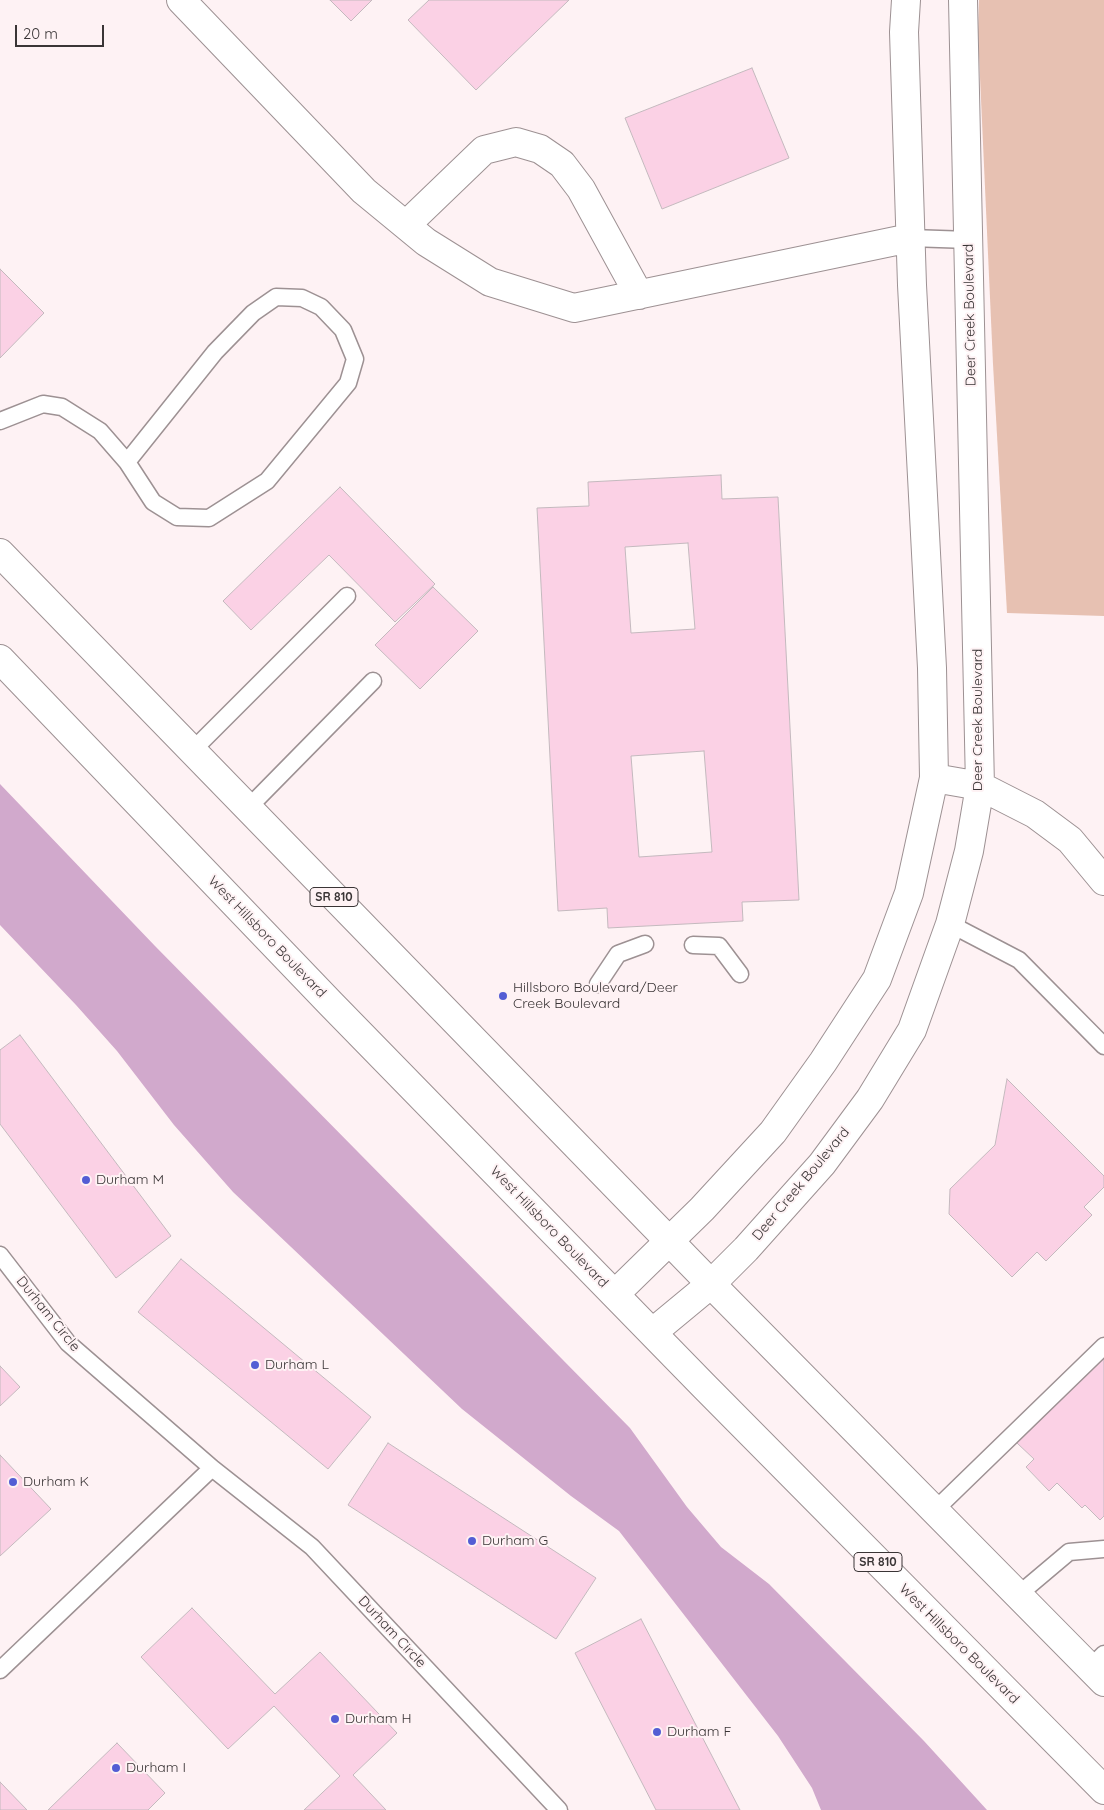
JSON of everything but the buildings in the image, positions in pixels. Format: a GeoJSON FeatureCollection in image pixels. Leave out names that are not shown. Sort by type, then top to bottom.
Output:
{"type":"FeatureCollection","features":[{"type":"Feature","properties":{"kind":"street"},"geometry":{"type":"LineString","coordinates":[[180,0],[364,192],[426,242],[490,282],[574,308],[910,238]]}},
{"type":"Feature","properties":{"kind":"street"},"geometry":{"type":"LineString","coordinates":[[615,1294],[702,1210],[773,1132],[823,1062],[876,979],[909,893],[934,778],[932,668],[910,238],[904,32],[906,0]]}},
{"type":"Feature","properties":{"kind":"street","name":"Deer Creek Boulevard"},"geometry":{"type":"LineString","coordinates":[[653,1332],[711,1284],[746,1249],[822,1164],[870,1099],[912,1030],[950,924],[969,851],[980,786],[963,0]]}},
{"type":"Feature","properties":{"kind":"street"},"geometry":{"type":"LineString","coordinates":[[406,225],[484,150],[516,142],[540,149],[562,164],[581,189],[638,295]]}},
{"type":"Feature","properties":{"kind":"street","name":"SR 810"},"geometry":{"type":"LineString","coordinates":[[0,553],[934,1511],[1018,1595],[1099,1668]]}},
{"type":"Feature","properties":{"kind":"street","name":"West Hillsboro Boulevard"},"geometry":{"type":"LineString","coordinates":[[0,658],[330,1004],[1104,1790]]}},
{"type":"Feature","properties":{"kind":"street"},"geometry":{"type":"LineString","coordinates":[[934,778],[980,786],[1034,814],[1070,840],[1104,881]]}},
{"type":"Feature","properties":{"kind":"lane"},"geometry":{"type":"LineString","coordinates":[[910,238],[969,240]]}},
{"type":"Feature","properties":{"kind":"lane"},"geometry":{"type":"LineString","coordinates":[[0,421],[43,404],[62,407],[100,431],[127,462],[153,502],[177,517],[210,518],[267,481],[348,383],[354,359],[343,330],[321,306],[302,298],[276,297],[253,313],[215,352],[127,462]]}},
{"type":"Feature","properties":{"kind":"lane"},"geometry":{"type":"LineString","coordinates":[[192,750],[347,596]]}},
{"type":"Feature","properties":{"kind":"lane"},"geometry":{"type":"LineString","coordinates":[[248,808],[372,680]]}},
{"type":"Feature","properties":{"kind":"lane"},"geometry":{"type":"LineString","coordinates":[[950,924],[1019,960],[1104,1046]]}},
{"type":"Feature","properties":{"kind":"lane"},"geometry":{"type":"LineString","coordinates":[[598,984],[618,954],[645,944]]}},
{"type":"Feature","properties":{"kind":"lane"},"geometry":{"type":"LineString","coordinates":[[693,945],[719,946],[740,974]]}},
{"type":"Feature","properties":{"kind":"lane","name":"Durham Circle"},"geometry":{"type":"LineString","coordinates":[[0,1255],[68,1343],[212,1468],[312,1546],[559,1810]]}},
{"type":"Feature","properties":{"kind":"lane"},"geometry":{"type":"LineString","coordinates":[[934,1511],[1104,1346]]}},
{"type":"Feature","properties":{"kind":"lane"},"geometry":{"type":"LineString","coordinates":[[0,1670],[212,1468]]}},
{"type":"Feature","properties":{"kind":"lane"},"geometry":{"type":"LineString","coordinates":[[1018,1595],[1069,1552],[1104,1549]]}},
{"type":"Feature","properties":{"kind":"shaded area"},"geometry":{"type":"Polygon","coordinates":[[[979,0],[1104,0],[1104,616],[1007,613],[993,364],[978,33],[979,0]]]}},
{"type":"Feature","properties":{"kind":"shaded area"},"geometry":{"type":"Polygon","coordinates":[[[0,784],[155,946],[630,1428],[687,1507],[721,1547],[769,1584],[924,1741],[987,1810],[821,1810],[812,1788],[778,1736],[619,1531],[571,1496],[462,1409],[233,1192],[174,1125],[117,1051],[0,925],[0,784]]]}},
{"type":"Feature","properties":{"kind":"place","name":"Hillsboro Boulevard/Deer Creek Boulevard"},"geometry":{"type":"Point","coordinates":[503,996]}},
{"type":"Feature","properties":{"kind":"place","name":"Durham M"},"geometry":{"type":"Point","coordinates":[86,1180]}},
{"type":"Feature","properties":{"kind":"place","name":"Durham L"},"geometry":{"type":"Point","coordinates":[255,1365]}},
{"type":"Feature","properties":{"kind":"place","name":"Durham K"},"geometry":{"type":"Point","coordinates":[13,1482]}},
{"type":"Feature","properties":{"kind":"place","name":"Durham G"},"geometry":{"type":"Point","coordinates":[472,1541]}},
{"type":"Feature","properties":{"kind":"place","name":"Durham H"},"geometry":{"type":"Point","coordinates":[335,1719]}},
{"type":"Feature","properties":{"kind":"place","name":"Durham F"},"geometry":{"type":"Point","coordinates":[657,1732]}},
{"type":"Feature","properties":{"kind":"place","name":"Durham I"},"geometry":{"type":"Point","coordinates":[116,1768]}}]}
